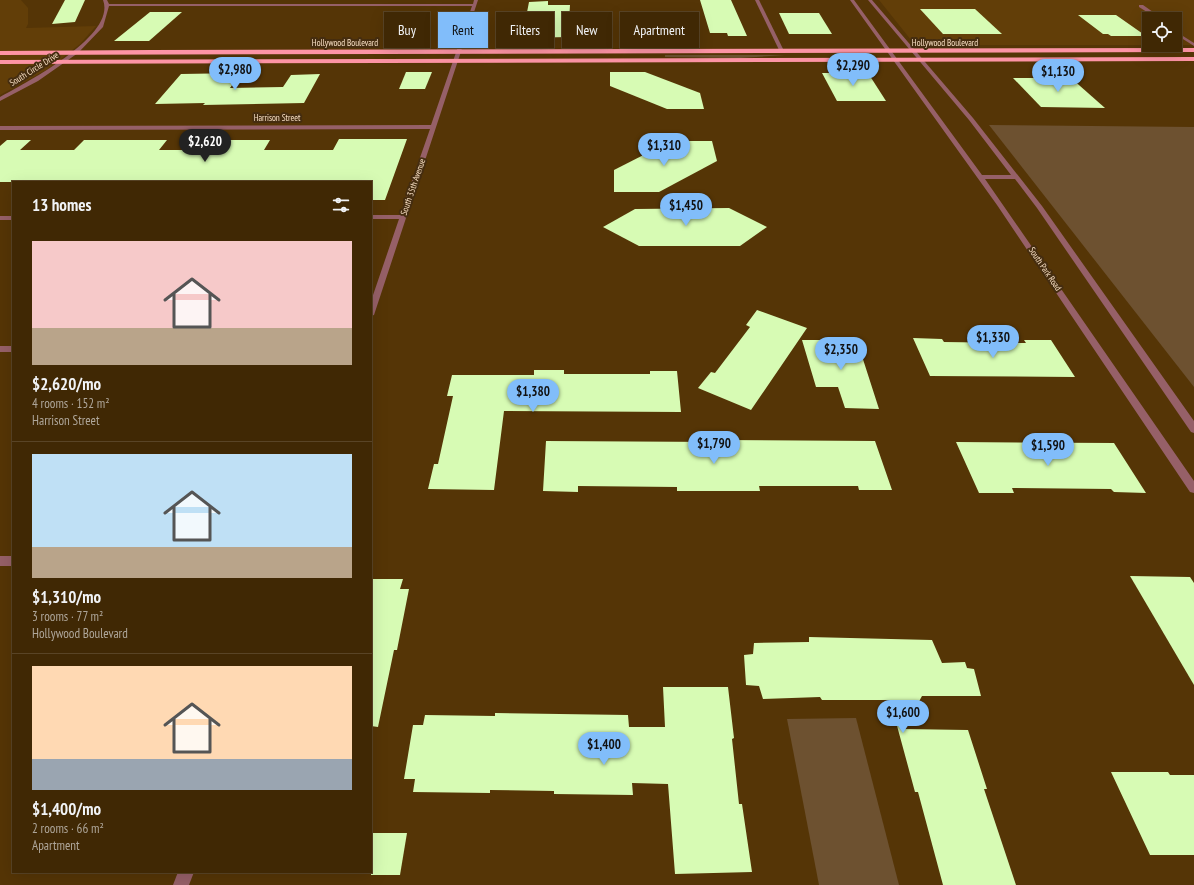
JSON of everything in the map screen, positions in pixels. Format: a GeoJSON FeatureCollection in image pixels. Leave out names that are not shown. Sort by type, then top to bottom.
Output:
{"type":"FeatureCollection","features":[{"type":"Feature","properties":{"kind":"highway","name":"Hollywood Boulevard"},"geometry":{"type":"LineString","coordinates":[[0,53],[459,51],[914,52],[1194,50]]}},
{"type":"Feature","properties":{"kind":"highway","name":"Hollywood Boulevard"},"geometry":{"type":"LineString","coordinates":[[0,62],[921,61],[1194,59]]}},
{"type":"Feature","properties":{"kind":"street"},"geometry":{"type":"LineString","coordinates":[[757,0],[783,52]]}},
{"type":"Feature","properties":{"kind":"street","name":"South Park Road"},"geometry":{"type":"LineString","coordinates":[[852,0],[1029,246],[1194,489]]}},
{"type":"Feature","properties":{"kind":"street"},"geometry":{"type":"LineString","coordinates":[[870,0],[971,119],[1040,207],[1194,429]]}},
{"type":"Feature","properties":{"kind":"street"},"geometry":{"type":"LineString","coordinates":[[106,3],[475,2]]}},
{"type":"Feature","properties":{"kind":"street","name":"South 35th Avenue"},"geometry":{"type":"LineString","coordinates":[[372,310],[475,2]]}},
{"type":"Feature","properties":{"kind":"street","name":"South Circle Drive"},"geometry":{"type":"LineString","coordinates":[[0,99],[36,80],[76,52],[101,27],[106,3]]}},
{"type":"Feature","properties":{"kind":"street"},"geometry":{"type":"LineString","coordinates":[[1140,6],[1150,12]]}},
{"type":"Feature","properties":{"kind":"street"},"geometry":{"type":"LineString","coordinates":[[1182,32],[1194,40]]}},
{"type":"Feature","properties":{"kind":"street"},"geometry":{"type":"LineString","coordinates":[[1182,37],[1194,45]]}},
{"type":"Feature","properties":{"kind":"street","name":"Harrison Street"},"geometry":{"type":"LineString","coordinates":[[0,128],[433,127]]}},
{"type":"Feature","properties":{"kind":"street"},"geometry":{"type":"LineString","coordinates":[[980,177],[1016,177]]}},
{"type":"Feature","properties":{"kind":"street"},"geometry":{"type":"LineString","coordinates":[[372,217],[402,217]]}},
{"type":"Feature","properties":{"kind":"street"},"geometry":{"type":"LineString","coordinates":[[0,218],[12,218]]}},
{"type":"Feature","properties":{"kind":"street"},"geometry":{"type":"LineString","coordinates":[[0,349],[12,349]]}},
{"type":"Feature","properties":{"kind":"street"},"geometry":{"type":"LineString","coordinates":[[0,561],[12,561]]}},
{"type":"Feature","properties":{"kind":"street"},"geometry":{"type":"LineString","coordinates":[[181,885],[186,873]]}},
{"type":"Feature","properties":{"kind":"shaded area"},"geometry":{"type":"Polygon","coordinates":[[[0,0],[21,0],[28,8],[28,24],[26,28],[96,26],[80,44],[48,69],[0,95],[0,0]]]}},
{"type":"Feature","properties":{"kind":"shaded area"},"geometry":{"type":"Polygon","coordinates":[[[879,0],[1194,0],[1194,45],[1182,45],[1182,12],[1142,12],[1142,45],[915,45],[879,0]]]}},
{"type":"Feature","properties":{"kind":"shaded area"},"geometry":{"type":"Polygon","coordinates":[[[665,55],[785,55],[740,58],[665,57],[665,55]]]}},
{"type":"Feature","properties":{"kind":"shaded area"},"geometry":{"type":"Polygon","coordinates":[[[989,125],[1194,127],[1194,387],[989,125]]]}},
{"type":"Feature","properties":{"kind":"shaded area"},"geometry":{"type":"Polygon","coordinates":[[[856,718],[899,885],[819,885],[787,719],[856,718]]]}},
{"type":"Feature","properties":{"kind":"building"},"geometry":{"type":"Polygon","coordinates":[[[65,0],[85,0],[75,22],[52,24],[65,0]]]}},
{"type":"Feature","properties":{"kind":"building"},"geometry":{"type":"Polygon","coordinates":[[[700,0],[731,0],[747,36],[728,36],[727,33],[710,33],[700,0]]]}},
{"type":"Feature","properties":{"kind":"building"},"geometry":{"type":"Polygon","coordinates":[[[548,1],[548,5],[570,5],[570,12],[562,12],[562,37],[554,37],[554,12],[527,12],[529,2],[548,1]]]}},
{"type":"Feature","properties":{"kind":"building"},"geometry":{"type":"Polygon","coordinates":[[[920,9],[975,9],[1002,34],[943,34],[920,9]]]}},
{"type":"Feature","properties":{"kind":"building"},"geometry":{"type":"Polygon","coordinates":[[[150,12],[182,12],[149,41],[114,41],[150,12]]]}},
{"type":"Feature","properties":{"kind":"building"},"geometry":{"type":"Polygon","coordinates":[[[779,13],[819,13],[832,34],[789,34],[779,13]]]}},
{"type":"Feature","properties":{"kind":"building"},"geometry":{"type":"Polygon","coordinates":[[[1078,15],[1116,15],[1142,33],[1142,36],[1111,36],[1108,34],[1103,34],[1078,15]]]}},
{"type":"Feature","properties":{"kind":"building"},"geometry":{"type":"Polygon","coordinates":[[[406,72],[432,72],[425,89],[399,89],[406,72]]]}},
{"type":"Feature","properties":{"kind":"building"},"geometry":{"type":"Polygon","coordinates":[[[610,72],[645,72],[700,93],[704,109],[667,109],[610,86],[610,72]]]}},
{"type":"Feature","properties":{"kind":"building"},"geometry":{"type":"Polygon","coordinates":[[[241,73],[230,88],[283,87],[291,75],[320,74],[304,103],[203,105],[205,103],[155,104],[181,74],[241,73]]]}},
{"type":"Feature","properties":{"kind":"building"},"geometry":{"type":"Polygon","coordinates":[[[822,73],[868,73],[886,101],[837,101],[822,73]]]}},
{"type":"Feature","properties":{"kind":"building"},"geometry":{"type":"Polygon","coordinates":[[[1013,78],[1071,78],[1105,108],[1041,107],[1013,78]]]}},
{"type":"Feature","properties":{"kind":"building"},"geometry":{"type":"Polygon","coordinates":[[[339,139],[407,139],[385,200],[372,200],[372,181],[0,182],[0,146],[7,140],[31,140],[20,150],[74,150],[84,140],[167,140],[159,150],[212,150],[220,140],[270,140],[264,150],[333,150],[339,139]]]}},
{"type":"Feature","properties":{"kind":"building"},"geometry":{"type":"Polygon","coordinates":[[[671,141],[712,141],[717,161],[659,192],[614,192],[614,170],[671,141]]]}},
{"type":"Feature","properties":{"kind":"building"},"geometry":{"type":"Polygon","coordinates":[[[729,208],[767,227],[740,246],[639,246],[603,227],[635,209],[729,208]]]}},
{"type":"Feature","properties":{"kind":"building"},"geometry":{"type":"Polygon","coordinates":[[[757,310],[807,328],[751,410],[698,388],[711,372],[715,373],[750,327],[746,325],[757,310]]]}},
{"type":"Feature","properties":{"kind":"building"},"geometry":{"type":"Polygon","coordinates":[[[913,338],[942,339],[944,342],[1026,343],[1024,340],[1051,340],[1075,377],[930,376],[913,338]]]}},
{"type":"Feature","properties":{"kind":"building"},"geometry":{"type":"Polygon","coordinates":[[[802,340],[852,340],[855,350],[860,350],[879,409],[845,408],[838,387],[816,387],[802,340]]]}},
{"type":"Feature","properties":{"kind":"building"},"geometry":{"type":"Polygon","coordinates":[[[534,370],[564,370],[564,374],[650,374],[650,371],[677,371],[681,412],[504,411],[494,490],[428,489],[434,464],[438,464],[453,396],[447,396],[452,375],[534,375],[534,370]]]}},
{"type":"Feature","properties":{"kind":"building"},"geometry":{"type":"Polygon","coordinates":[[[718,440],[875,441],[892,490],[859,490],[858,486],[759,486],[760,491],[677,491],[677,487],[578,486],[578,492],[543,491],[546,441],[718,442],[718,440]]]}},
{"type":"Feature","properties":{"kind":"building"},"geometry":{"type":"Polygon","coordinates":[[[956,442],[1114,443],[1146,493],[1114,492],[1111,489],[1012,488],[1014,493],[979,493],[956,442]]]}},
{"type":"Feature","properties":{"kind":"building"},"geometry":{"type":"Polygon","coordinates":[[[1130,576],[1190,577],[1194,583],[1194,685],[1130,576]]]}},
{"type":"Feature","properties":{"kind":"building"},"geometry":{"type":"Polygon","coordinates":[[[372,579],[403,579],[400,589],[409,589],[397,650],[394,650],[378,727],[372,726],[372,579]]]}},
{"type":"Feature","properties":{"kind":"building"},"geometry":{"type":"Polygon","coordinates":[[[809,637],[932,640],[942,663],[965,662],[967,668],[974,669],[981,696],[922,696],[904,729],[968,730],[987,789],[984,789],[1016,885],[943,885],[918,792],[915,792],[890,700],[822,700],[820,697],[763,699],[759,686],[746,685],[744,655],[753,654],[754,643],[809,642],[809,637]]]}},
{"type":"Feature","properties":{"kind":"building"},"geometry":{"type":"Polygon","coordinates":[[[663,687],[728,687],[739,804],[742,804],[752,872],[675,874],[668,784],[632,783],[633,795],[554,794],[554,791],[490,790],[490,793],[413,792],[415,779],[404,779],[413,725],[423,725],[425,715],[495,716],[495,713],[628,715],[629,727],[665,727],[663,687]]]}},
{"type":"Feature","properties":{"kind":"building"},"geometry":{"type":"Polygon","coordinates":[[[1111,772],[1168,772],[1170,775],[1194,775],[1194,855],[1150,855],[1111,772]]]}},
{"type":"Feature","properties":{"kind":"building"},"geometry":{"type":"Polygon","coordinates":[[[372,833],[407,833],[400,875],[371,875],[372,833]]]}}]}
